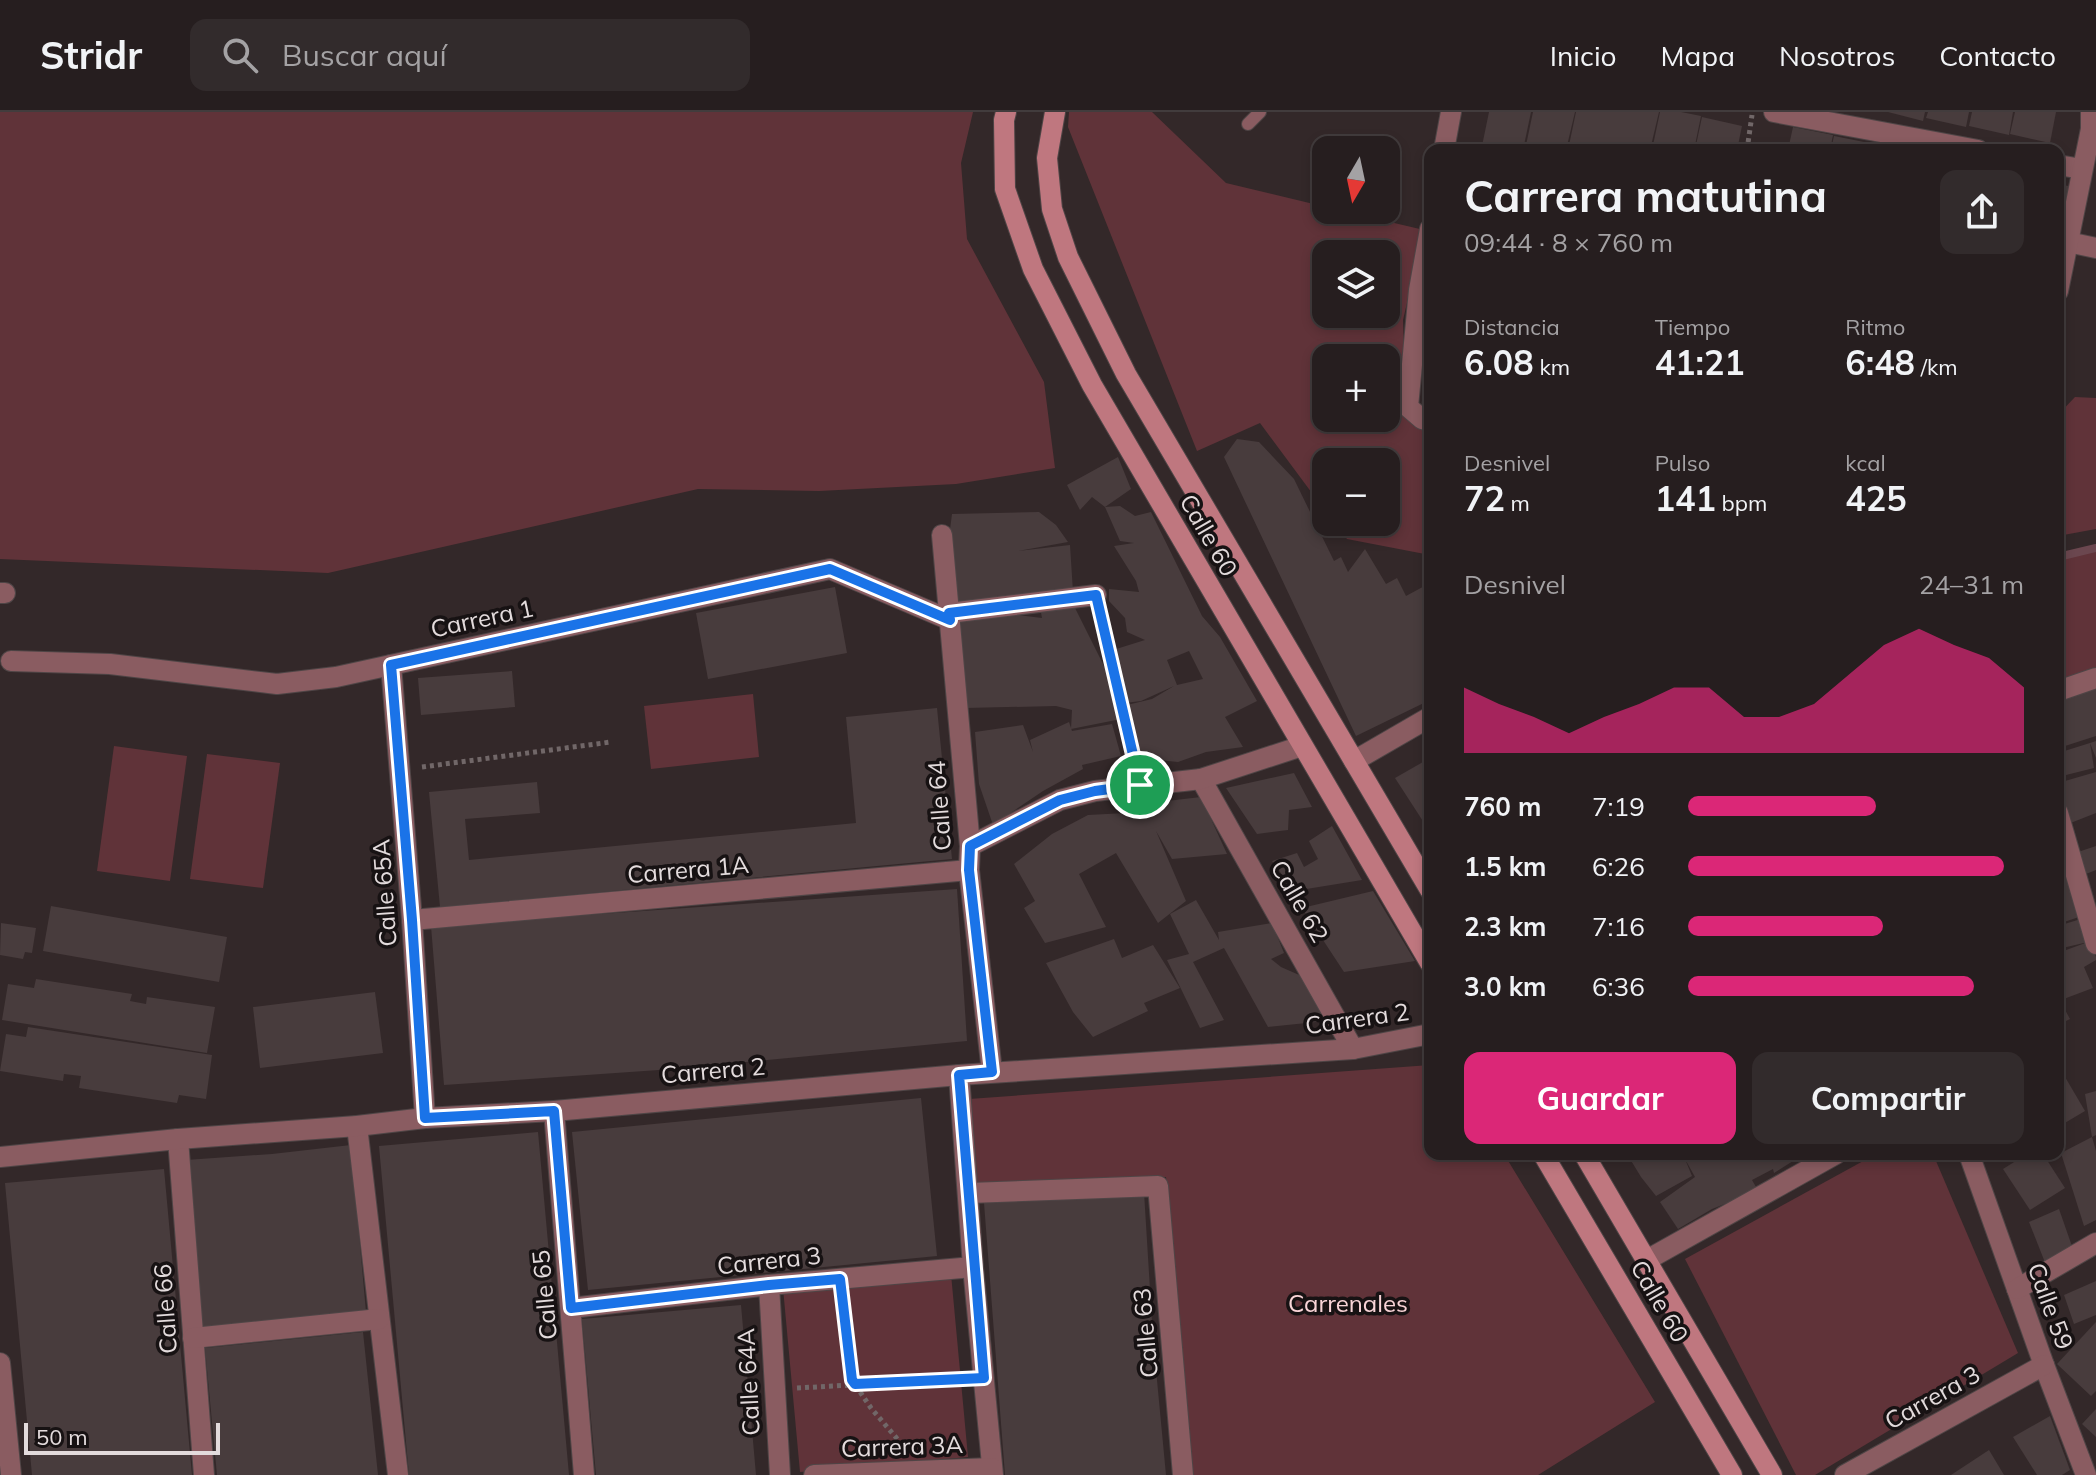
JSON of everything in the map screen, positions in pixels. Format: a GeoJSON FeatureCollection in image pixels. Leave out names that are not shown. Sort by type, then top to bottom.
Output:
{"type":"FeatureCollection","features":[{"type":"Feature","properties":{"kind":"main road","name":"Calle 60"},"geometry":{"type":"LineString","coordinates":[[1006,112],[1005,189],[1033,269],[1092,385],[1424,953]]}},
{"type":"Feature","properties":{"kind":"main road","name":"Calle 60"},"geometry":{"type":"LineString","coordinates":[[1055,112],[1047,158],[1052,209],[1068,257],[1126,374],[1424,880]]}},
{"type":"Feature","properties":{"kind":"main road","name":"Calle 60"},"geometry":{"type":"LineString","coordinates":[[1547,1160],[1732,1475]]}},
{"type":"Feature","properties":{"kind":"main road","name":"Calle 60"},"geometry":{"type":"LineString","coordinates":[[1587,1160],[1772,1475]]}},
{"type":"Feature","properties":{"kind":"street"},"geometry":{"type":"LineString","coordinates":[[1445,144],[1451,112]]}},
{"type":"Feature","properties":{"kind":"street"},"geometry":{"type":"LineString","coordinates":[[1774,112],[1946,144]]}},
{"type":"Feature","properties":{"kind":"street"},"geometry":{"type":"LineString","coordinates":[[2064,262],[2093,124]]}},
{"type":"Feature","properties":{"kind":"street"},"geometry":{"type":"LineString","coordinates":[[2064,166],[2082,169]]}},
{"type":"Feature","properties":{"kind":"street"},"geometry":{"type":"LineString","coordinates":[[2068,242],[2096,248]]}},
{"type":"Feature","properties":{"kind":"street"},"geometry":{"type":"LineString","coordinates":[[1424,291],[1408,407],[1424,420]]}},
{"type":"Feature","properties":{"kind":"street","name":"Calle 64"},"geometry":{"type":"LineString","coordinates":[[942,535],[970,846],[969,870],[992,1072]]}},
{"type":"Feature","properties":{"kind":"street","name":"Carrera 1"},"geometry":{"type":"LineString","coordinates":[[11,661],[110,664],[277,684],[336,677],[830,569],[950,616]]}},
{"type":"Feature","properties":{"kind":"street"},"geometry":{"type":"LineString","coordinates":[[950,616],[1096,595]]}},
{"type":"Feature","properties":{"kind":"street","name":"Calle 65A"},"geometry":{"type":"LineString","coordinates":[[391,665],[425,1118]]}},
{"type":"Feature","properties":{"kind":"street"},"geometry":{"type":"LineString","coordinates":[[2064,689],[2096,678]]}},
{"type":"Feature","properties":{"kind":"street"},"geometry":{"type":"LineString","coordinates":[[1354,761],[1424,720]]}},
{"type":"Feature","properties":{"kind":"street"},"geometry":{"type":"LineString","coordinates":[[970,846],[1060,800],[1095,791],[1201,779],[1302,746]]}},
{"type":"Feature","properties":{"kind":"street","name":"Calle 62"},"geometry":{"type":"LineString","coordinates":[[1201,779],[1353,1049]]}},
{"type":"Feature","properties":{"kind":"street"},"geometry":{"type":"LineString","coordinates":[[2064,834],[2096,944]]}},
{"type":"Feature","properties":{"kind":"street","name":"Carrera 1A"},"geometry":{"type":"LineString","coordinates":[[412,920],[969,870]]}},
{"type":"Feature","properties":{"kind":"street","name":"Carrera 2"},"geometry":{"type":"LineString","coordinates":[[0,1157],[178,1139],[425,1118],[554,1111],[992,1072],[1353,1049],[1424,1035]]}},
{"type":"Feature","properties":{"kind":"street"},"geometry":{"type":"LineString","coordinates":[[959,1075],[973,1267],[993,1472]]}},
{"type":"Feature","properties":{"kind":"street","name":"Calle 65"},"geometry":{"type":"LineString","coordinates":[[554,1111],[584,1475]]}},
{"type":"Feature","properties":{"kind":"street"},"geometry":{"type":"LineString","coordinates":[[357,1126],[398,1475]]}},
{"type":"Feature","properties":{"kind":"street","name":"Calle 66"},"geometry":{"type":"LineString","coordinates":[[178,1139],[204,1475]]}},
{"type":"Feature","properties":{"kind":"street"},"geometry":{"type":"LineString","coordinates":[[1645,1261],[1825,1160]]}},
{"type":"Feature","properties":{"kind":"street","name":"Calle 59"},"geometry":{"type":"LineString","coordinates":[[1971,1160],[2086,1475]]}},
{"type":"Feature","properties":{"kind":"street","name":"Calle 63"},"geometry":{"type":"LineString","coordinates":[[969,1193],[1158,1186],[1183,1475]]}},
{"type":"Feature","properties":{"kind":"street"},"geometry":{"type":"LineString","coordinates":[[2017,1289],[2096,1243]]}},
{"type":"Feature","properties":{"kind":"street","name":"Carrera 3"},"geometry":{"type":"LineString","coordinates":[[571,1308],[769,1285],[973,1267]]}},
{"type":"Feature","properties":{"kind":"street","name":"Calle 64A"},"geometry":{"type":"LineString","coordinates":[[769,1285],[780,1475]]}},
{"type":"Feature","properties":{"kind":"street"},"geometry":{"type":"LineString","coordinates":[[193,1338],[379,1319]]}},
{"type":"Feature","properties":{"kind":"street"},"geometry":{"type":"LineString","coordinates":[[0,1363],[11,1475]]}},
{"type":"Feature","properties":{"kind":"street","name":"Carrera 3"},"geometry":{"type":"LineString","coordinates":[[1845,1475],[2044,1365]]}},
{"type":"Feature","properties":{"kind":"street","name":"Carrera 3A"},"geometry":{"type":"LineString","coordinates":[[814,1475],[993,1472]]}},
{"type":"Feature","properties":{"kind":"lane"},"geometry":{"type":"LineString","coordinates":[[1248,124],[1260,112]]}},
{"type":"Feature","properties":{"kind":"path"},"geometry":{"type":"LineString","coordinates":[[1748,144],[1752,112]]}},
{"type":"Feature","properties":{"kind":"path"},"geometry":{"type":"LineString","coordinates":[[1096,595],[1140,785]]}},
{"type":"Feature","properties":{"kind":"path"},"geometry":{"type":"LineString","coordinates":[[400,769],[611,742]]}},
{"type":"Feature","properties":{"kind":"path"},"geometry":{"type":"LineString","coordinates":[[840,1279],[852,1380],[899,1441],[937,1471]]}},
{"type":"Feature","properties":{"kind":"path"},"geometry":{"type":"LineString","coordinates":[[775,1389],[984,1378]]}},
{"type":"Feature","properties":{"kind":"green space"},"geometry":{"type":"Polygon","coordinates":[[[0,112],[973,112],[961,163],[967,239],[1044,382],[1055,468],[956,484],[819,491],[698,489],[328,573],[0,559],[0,112]]]}},
{"type":"Feature","properties":{"kind":"green space"},"geometry":{"type":"Polygon","coordinates":[[[1069,112],[1152,112],[1226,183],[1312,204],[1312,224],[1398,224],[1424,230],[1403,320],[1406,415],[1424,420],[1424,554],[1347,539],[1345,536],[1400,536],[1400,448],[1312,448],[1312,493],[1260,423],[1197,451],[1068,127],[1069,112]]]}},
{"type":"Feature","properties":{"kind":"green space"},"geometry":{"type":"Polygon","coordinates":[[[2075,397],[2096,398],[2096,529],[2064,535],[2064,409],[2075,397]]]}},
{"type":"Feature","properties":{"kind":"green space"},"geometry":{"type":"Polygon","coordinates":[[[2096,549],[2096,672],[2064,680],[2064,556],[2096,549]]]}},
{"type":"Feature","properties":{"kind":"green space"},"geometry":{"type":"Polygon","coordinates":[[[753,694],[759,757],[651,769],[644,706],[753,694]]]}},
{"type":"Feature","properties":{"kind":"green space"},"geometry":{"type":"Polygon","coordinates":[[[114,746],[187,756],[170,881],[97,871],[114,746]]]}},
{"type":"Feature","properties":{"kind":"green space"},"geometry":{"type":"Polygon","coordinates":[[[207,754],[280,763],[263,888],[190,879],[207,754]]]}},
{"type":"Feature","properties":{"kind":"green space","name":"Carrenales"},"geometry":{"type":"Polygon","coordinates":[[[1424,1065],[1424,1160],[1508,1160],[1655,1402],[1538,1475],[1189,1475],[1166,1177],[976,1191],[969,1099],[1424,1065]]]}},
{"type":"Feature","properties":{"kind":"green space"},"geometry":{"type":"Polygon","coordinates":[[[1865,1160],[1936,1160],[2018,1353],[1815,1475],[1796,1475],[1685,1259],[1865,1160]]]}},
{"type":"Feature","properties":{"kind":"green space"},"geometry":{"type":"Polygon","coordinates":[[[951,1274],[968,1457],[800,1472],[783,1288],[951,1274]]]}},
{"type":"Feature","properties":{"kind":"building"},"geometry":{"type":"Polygon","coordinates":[[[1489,112],[1531,112],[1524,144],[1482,144],[1489,112]]]}},
{"type":"Feature","properties":{"kind":"building"},"geometry":{"type":"Polygon","coordinates":[[[1533,112],[1575,112],[1567,144],[1526,144],[1533,112]]]}},
{"type":"Feature","properties":{"kind":"building"},"geometry":{"type":"Polygon","coordinates":[[[1576,112],[1659,112],[1651,144],[1569,144],[1576,112]]]}},
{"type":"Feature","properties":{"kind":"building"},"geometry":{"type":"Polygon","coordinates":[[[1660,112],[1701,116],[1695,144],[1653,144],[1660,112]]]}},
{"type":"Feature","properties":{"kind":"building"},"geometry":{"type":"Polygon","coordinates":[[[1888,112],[1925,112],[1923,121],[1888,112]]]}},
{"type":"Feature","properties":{"kind":"building"},"geometry":{"type":"Polygon","coordinates":[[[1928,112],[1969,112],[1966,127],[1926,118],[1928,112]]]}},
{"type":"Feature","properties":{"kind":"building"},"geometry":{"type":"Polygon","coordinates":[[[1972,112],[2013,112],[2009,135],[1969,126],[1972,112]]]}},
{"type":"Feature","properties":{"kind":"building"},"geometry":{"type":"Polygon","coordinates":[[[2015,112],[2056,112],[2050,143],[2010,134],[2015,112]]]}},
{"type":"Feature","properties":{"kind":"building"},"geometry":{"type":"Polygon","coordinates":[[[1702,117],[1742,126],[1738,144],[1696,144],[1702,117]]]}},
{"type":"Feature","properties":{"kind":"building"},"geometry":{"type":"Polygon","coordinates":[[[1793,127],[1833,135],[1831,144],[1789,144],[1793,127]]]}},
{"type":"Feature","properties":{"kind":"building"},"geometry":{"type":"Polygon","coordinates":[[[1834,136],[1874,144],[1832,144],[1834,136]]]}},
{"type":"Feature","properties":{"kind":"building"},"geometry":{"type":"Polygon","coordinates":[[[2064,185],[2079,188],[2064,239],[2064,185]]]}},
{"type":"Feature","properties":{"kind":"building"},"geometry":{"type":"Polygon","coordinates":[[[1424,380],[1424,411],[1421,410],[1424,380]]]}},
{"type":"Feature","properties":{"kind":"building"},"geometry":{"type":"Polygon","coordinates":[[[1237,439],[1259,442],[1294,479],[1312,516],[1312,536],[1322,536],[1334,561],[1341,557],[1348,572],[1365,549],[1386,584],[1397,578],[1406,596],[1424,586],[1424,703],[1356,736],[1224,457],[1237,439]]]}},
{"type":"Feature","properties":{"kind":"building"},"geometry":{"type":"Polygon","coordinates":[[[1118,457],[1131,489],[1105,507],[1092,497],[1080,510],[1067,485],[1118,457]]]}},
{"type":"Feature","properties":{"kind":"building"},"geometry":{"type":"Polygon","coordinates":[[[1120,506],[1135,516],[1151,512],[1202,616],[1220,637],[1257,701],[1225,717],[1243,747],[1206,752],[1178,762],[1139,758],[1127,705],[1152,699],[1174,686],[1141,701],[1125,703],[1113,650],[1145,640],[1127,632],[1125,618],[1109,601],[1109,589],[1139,592],[1136,581],[1114,546],[1134,543],[1120,541],[1105,507],[1120,506]],[[1189,651],[1167,660],[1177,685],[1203,679],[1189,651]]]}},
{"type":"Feature","properties":{"kind":"building"},"geometry":{"type":"Polygon","coordinates":[[[1039,512],[1056,525],[1068,542],[1018,551],[1070,545],[1073,592],[957,604],[948,545],[952,514],[1039,512]]]}},
{"type":"Feature","properties":{"kind":"building"},"geometry":{"type":"Polygon","coordinates":[[[835,587],[847,653],[708,679],[696,613],[835,587]]]}},
{"type":"Feature","properties":{"kind":"building"},"geometry":{"type":"Polygon","coordinates":[[[1039,602],[1072,602],[1105,668],[1121,719],[1071,729],[1072,710],[1056,706],[965,708],[958,617],[1002,613],[1042,618],[1039,602]]]}},
{"type":"Feature","properties":{"kind":"building"},"geometry":{"type":"Polygon","coordinates":[[[512,671],[515,707],[421,715],[418,678],[512,671]]]}},
{"type":"Feature","properties":{"kind":"building"},"geometry":{"type":"Polygon","coordinates":[[[2096,685],[2096,736],[2065,746],[2064,695],[2096,685]]]}},
{"type":"Feature","properties":{"kind":"building"},"geometry":{"type":"Polygon","coordinates":[[[937,708],[952,859],[440,907],[429,792],[537,782],[540,813],[465,819],[469,860],[856,823],[846,717],[937,708]]]}},
{"type":"Feature","properties":{"kind":"building"},"geometry":{"type":"Polygon","coordinates":[[[1069,722],[1072,731],[1112,724],[1121,756],[1082,765],[1083,769],[1043,791],[993,825],[979,784],[975,732],[1023,725],[1033,752],[1030,740],[1069,722]]]}},
{"type":"Feature","properties":{"kind":"building"},"geometry":{"type":"Polygon","coordinates":[[[2096,741],[2096,758],[2090,743],[2096,741]]]}},
{"type":"Feature","properties":{"kind":"building"},"geometry":{"type":"Polygon","coordinates":[[[2090,743],[2094,768],[2064,776],[2064,751],[2090,743]]]}},
{"type":"Feature","properties":{"kind":"building"},"geometry":{"type":"Polygon","coordinates":[[[1424,761],[1424,823],[1395,778],[1424,761]]]}},
{"type":"Feature","properties":{"kind":"building"},"geometry":{"type":"Polygon","coordinates":[[[2096,772],[2096,813],[2068,824],[2064,812],[2064,781],[2096,772]]]}},
{"type":"Feature","properties":{"kind":"building"},"geometry":{"type":"Polygon","coordinates":[[[1294,773],[1312,807],[1289,810],[1288,830],[1257,834],[1226,788],[1294,773]]]}},
{"type":"Feature","properties":{"kind":"building"},"geometry":{"type":"Polygon","coordinates":[[[1201,797],[1227,854],[1172,859],[1156,831],[1186,901],[1158,923],[1116,853],[1079,874],[1106,927],[1045,943],[1024,908],[1035,901],[1014,864],[1052,834],[1088,815],[1145,812],[1141,804],[1201,797]]]}},
{"type":"Feature","properties":{"kind":"building"},"geometry":{"type":"Polygon","coordinates":[[[1332,826],[1362,880],[1294,891],[1272,861],[1297,853],[1304,867],[1318,859],[1309,841],[1332,826]]]}},
{"type":"Feature","properties":{"kind":"building"},"geometry":{"type":"Polygon","coordinates":[[[2096,846],[2096,870],[2086,874],[2078,852],[2096,846]]]}},
{"type":"Feature","properties":{"kind":"building"},"geometry":{"type":"Polygon","coordinates":[[[2064,864],[2082,916],[2064,922],[2064,864]]]}},
{"type":"Feature","properties":{"kind":"building"},"geometry":{"type":"Polygon","coordinates":[[[957,889],[967,1041],[673,1069],[444,1085],[431,926],[957,889]]]}},
{"type":"Feature","properties":{"kind":"building"},"geometry":{"type":"Polygon","coordinates":[[[1373,891],[1415,961],[1344,972],[1302,908],[1373,891]]]}},
{"type":"Feature","properties":{"kind":"building"},"geometry":{"type":"Polygon","coordinates":[[[1196,900],[1219,940],[1218,932],[1272,923],[1284,953],[1271,959],[1306,978],[1326,1021],[1268,1027],[1224,948],[1193,962],[1224,1020],[1200,1028],[1167,960],[1189,954],[1170,914],[1196,900]]]}},
{"type":"Feature","properties":{"kind":"building"},"geometry":{"type":"Polygon","coordinates":[[[51,906],[227,937],[219,982],[43,951],[51,906]]]}},
{"type":"Feature","properties":{"kind":"building"},"geometry":{"type":"Polygon","coordinates":[[[2084,918],[2096,960],[2084,967],[2093,988],[2064,999],[2064,951],[2088,942],[2064,948],[2064,924],[2084,918]]]}},
{"type":"Feature","properties":{"kind":"building"},"geometry":{"type":"Polygon","coordinates":[[[1,923],[36,928],[32,953],[25,952],[23,959],[0,955],[1,923]]]}},
{"type":"Feature","properties":{"kind":"building"},"geometry":{"type":"Polygon","coordinates":[[[1114,939],[1122,958],[1153,945],[1180,988],[1144,1003],[1148,1011],[1093,1037],[1073,1012],[1046,963],[1114,939]]]}},
{"type":"Feature","properties":{"kind":"building"},"geometry":{"type":"Polygon","coordinates":[[[36,979],[132,994],[130,1001],[146,1004],[147,997],[215,1007],[207,1053],[2,1020],[8,984],[34,988],[36,979]]]}},
{"type":"Feature","properties":{"kind":"building"},"geometry":{"type":"Polygon","coordinates":[[[375,992],[383,1053],[260,1068],[253,1007],[375,992]]]}},
{"type":"Feature","properties":{"kind":"building"},"geometry":{"type":"Polygon","coordinates":[[[2064,1008],[2070,1019],[2064,1022],[2064,1008]]]}},
{"type":"Feature","properties":{"kind":"building"},"geometry":{"type":"Polygon","coordinates":[[[28,1027],[212,1055],[206,1099],[179,1095],[177,1103],[79,1088],[81,1076],[64,1074],[63,1081],[0,1071],[6,1034],[26,1037],[28,1027]]]}},
{"type":"Feature","properties":{"kind":"building"},"geometry":{"type":"Polygon","coordinates":[[[2064,1075],[2085,1111],[2064,1123],[2064,1075]]]}},
{"type":"Feature","properties":{"kind":"building"},"geometry":{"type":"Polygon","coordinates":[[[2096,1091],[2096,1135],[2092,1137],[2085,1094],[2096,1091]]]}},
{"type":"Feature","properties":{"kind":"building"},"geometry":{"type":"Polygon","coordinates":[[[921,1098],[937,1256],[588,1290],[572,1132],[921,1098]]]}},
{"type":"Feature","properties":{"kind":"building"},"geometry":{"type":"Polygon","coordinates":[[[538,1132],[569,1475],[409,1475],[379,1146],[538,1132]]]}},
{"type":"Feature","properties":{"kind":"building"},"geometry":{"type":"Polygon","coordinates":[[[2092,1137],[2096,1151],[2096,1220],[2084,1226],[2063,1160],[2064,1151],[2092,1137]]]}},
{"type":"Feature","properties":{"kind":"building"},"geometry":{"type":"Polygon","coordinates":[[[351,1145],[366,1312],[202,1329],[186,1160],[351,1145]]]}},
{"type":"Feature","properties":{"kind":"building"},"geometry":{"type":"Polygon","coordinates":[[[1631,1160],[1685,1160],[1692,1176],[1656,1196],[1631,1160]]]}},
{"type":"Feature","properties":{"kind":"building"},"geometry":{"type":"Polygon","coordinates":[[[1686,1160],[1793,1161],[1774,1173],[1773,1169],[1752,1180],[1756,1187],[1740,1198],[1712,1209],[1678,1229],[1660,1202],[1695,1177],[1686,1160]]]}},
{"type":"Feature","properties":{"kind":"building"},"geometry":{"type":"Polygon","coordinates":[[[2017,1160],[2047,1160],[2065,1188],[2030,1210],[2003,1169],[2017,1160]]]}},
{"type":"Feature","properties":{"kind":"building"},"geometry":{"type":"Polygon","coordinates":[[[164,1169],[192,1475],[32,1475],[5,1183],[164,1169]]]}},
{"type":"Feature","properties":{"kind":"building"},"geometry":{"type":"Polygon","coordinates":[[[1144,1192],[1166,1475],[1005,1475],[984,1203],[1144,1192]]]}},
{"type":"Feature","properties":{"kind":"building"},"geometry":{"type":"Polygon","coordinates":[[[2059,1209],[2074,1252],[2046,1265],[2029,1222],[2059,1209]]]}},
{"type":"Feature","properties":{"kind":"building"},"geometry":{"type":"Polygon","coordinates":[[[2096,1281],[2096,1315],[2074,1324],[2064,1295],[2096,1281]]]}},
{"type":"Feature","properties":{"kind":"building"},"geometry":{"type":"Polygon","coordinates":[[[741,1305],[756,1475],[596,1475],[582,1319],[741,1305]]]}},
{"type":"Feature","properties":{"kind":"building"},"geometry":{"type":"Polygon","coordinates":[[[2096,1322],[2096,1391],[2091,1396],[2057,1364],[2096,1322]]]}},
{"type":"Feature","properties":{"kind":"building"},"geometry":{"type":"Polygon","coordinates":[[[363,1332],[378,1475],[217,1475],[205,1348],[363,1332]]]}},
{"type":"Feature","properties":{"kind":"building"},"geometry":{"type":"Polygon","coordinates":[[[2096,1409],[2096,1437],[2082,1424],[2096,1409]]]}},
{"type":"Feature","properties":{"kind":"building"},"geometry":{"type":"Polygon","coordinates":[[[2050,1416],[2070,1470],[2062,1475],[2037,1475],[2013,1437],[2050,1416]]]}},
{"type":"Feature","properties":{"kind":"building"},"geometry":{"type":"Polygon","coordinates":[[[1989,1450],[2004,1475],[1951,1475],[1989,1450]]]}},
{"type":"Feature","properties":{"kind":"waterway"},"geometry":{"type":"LineString","coordinates":[[2064,556],[2096,548]]}},
{"type":"Feature","properties":{"kind":"route"},"geometry":{"type":"LineString","coordinates":[[830,569],[950,620],[949,613],[1096,595],[1140,785],[1060,800],[970,846],[969,870],[992,1072],[959,1075],[984,1378],[855,1384],[852,1380],[840,1279],[571,1308],[554,1111],[425,1118],[391,665],[830,569]]}}]}
